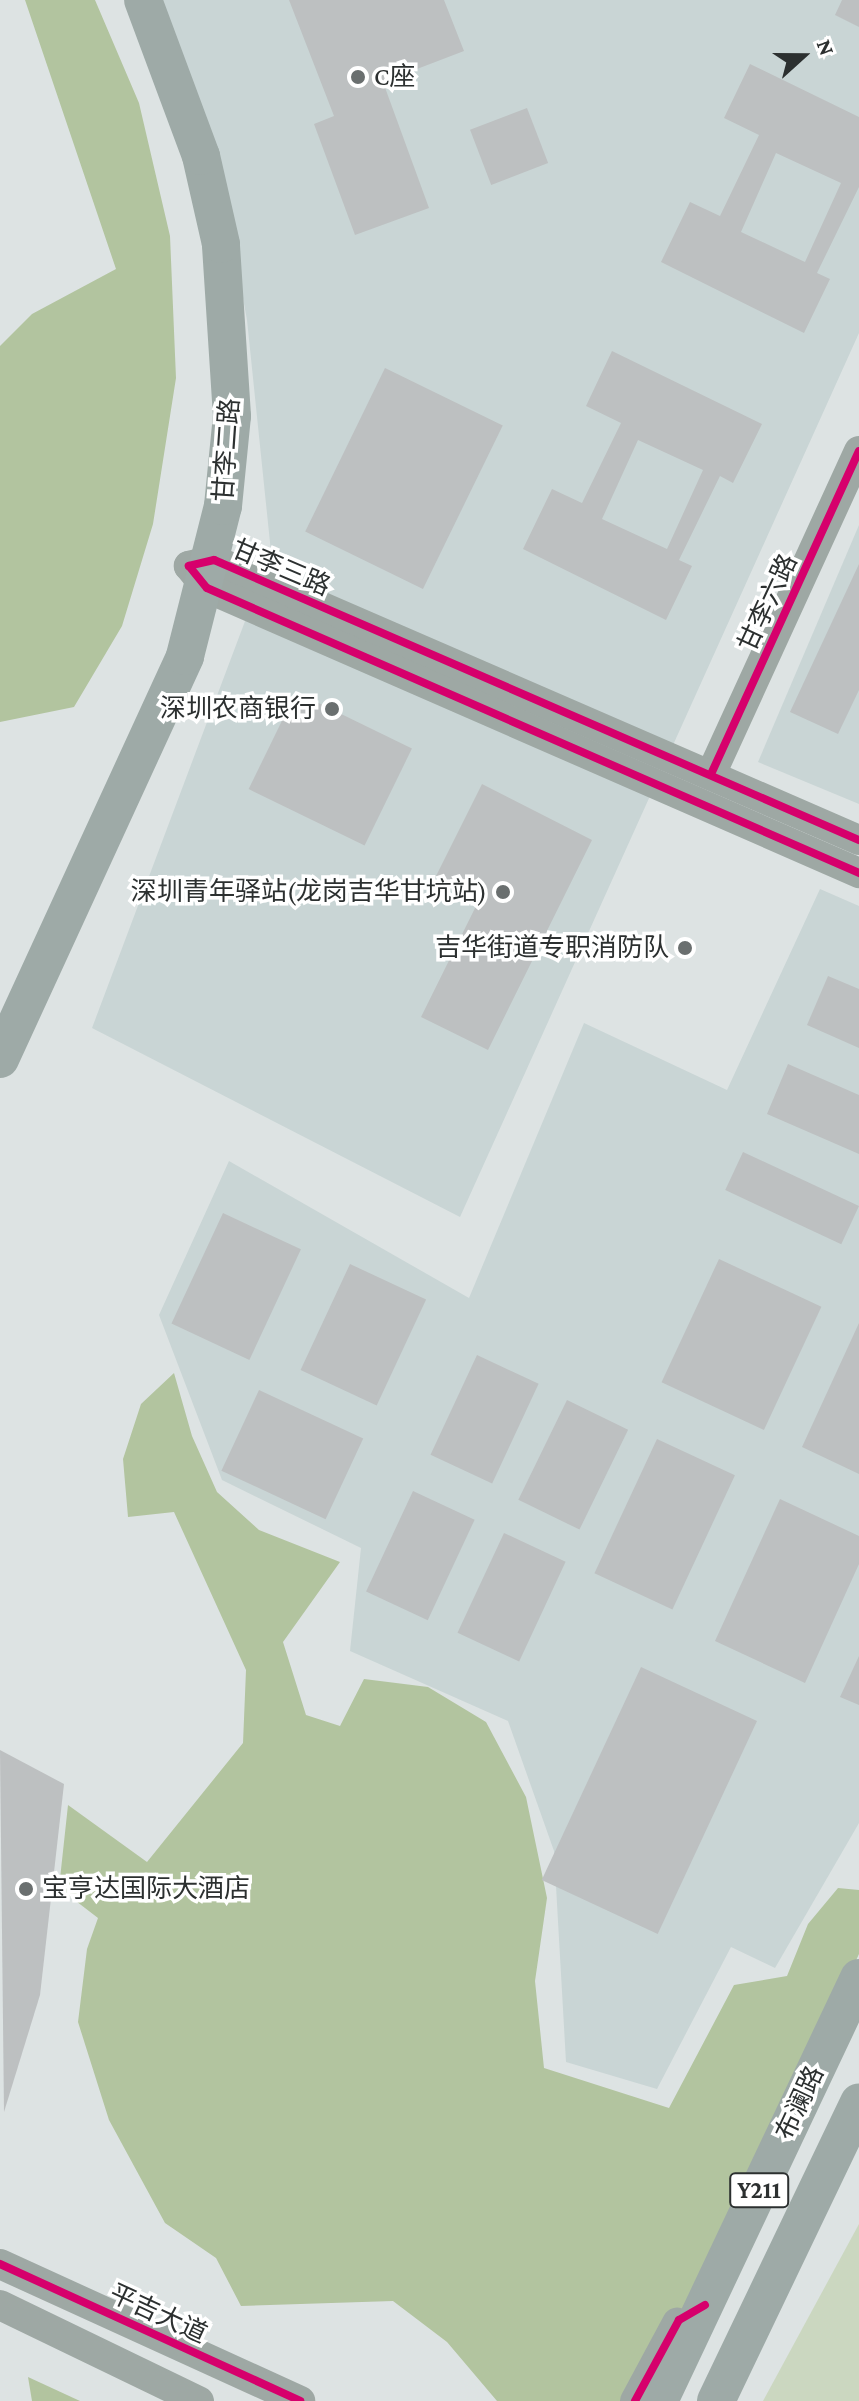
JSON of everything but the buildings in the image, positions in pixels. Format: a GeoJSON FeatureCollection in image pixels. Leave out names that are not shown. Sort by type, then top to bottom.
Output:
{"type":"FeatureCollection","features":[{"type":"Feature","properties":{"kind":"main road","name":"甘李二路"},"geometry":{"type":"LineString","coordinates":[[0,1005],[203,572],[211,416],[201,259],[180,162],[119,0]]}},
{"type":"Feature","properties":{"kind":"main road","name":"甘李二路"},"geometry":{"type":"LineString","coordinates":[[0,1059],[157,726],[203,572],[232,416],[221,244],[201,156],[143,0]]}},
{"type":"Feature","properties":{"kind":"main road","name":"布澜路"},"geometry":{"type":"LineString","coordinates":[[659,2401],[859,1978]]}},
{"type":"Feature","properties":{"kind":"main road","name":"布澜路"},"geometry":{"type":"LineString","coordinates":[[718,2398],[859,2102]]}},
{"type":"Feature","properties":{"kind":"street","name":"甘李六路"},"geometry":{"type":"LineString","coordinates":[[712,772],[859,451]]}},
{"type":"Feature","properties":{"kind":"street","name":"甘李三路"},"geometry":{"type":"LineString","coordinates":[[203,572],[859,840]]}},
{"type":"Feature","properties":{"kind":"street","name":"甘李三路"},"geometry":{"type":"LineString","coordinates":[[203,572],[859,873]]}},
{"type":"Feature","properties":{"kind":"street","name":"平吉大道"},"geometry":{"type":"LineString","coordinates":[[0,2264],[300,2401]]}},
{"type":"Feature","properties":{"kind":"street"},"geometry":{"type":"LineString","coordinates":[[0,2305],[199,2401]]}},
{"type":"Feature","properties":{"kind":"street"},"geometry":{"type":"LineString","coordinates":[[635,2401],[679,2320],[705,2305]]}},
{"type":"Feature","properties":{"kind":"shaded area"},"geometry":{"type":"Polygon","coordinates":[[[150,0],[859,0],[859,333],[460,1217],[92,1028],[271,552],[247,320],[222,184],[150,0]]]}},
{"type":"Feature","properties":{"kind":"shaded area"},"geometry":{"type":"Polygon","coordinates":[[[859,525],[859,804],[758,762],[859,525]]]}},
{"type":"Feature","properties":{"kind":"shaded area"},"geometry":{"type":"Polygon","coordinates":[[[820,889],[859,906],[859,1823],[775,1968],[731,1947],[657,2089],[566,2062],[554,1851],[508,1721],[350,1651],[361,1548],[222,1480],[159,1315],[229,1161],[469,1298],[584,1023],[727,1090],[820,889]]]}},
{"type":"Feature","properties":{"kind":"green space"},"geometry":{"type":"Polygon","coordinates":[[[25,0],[95,0],[139,103],[170,236],[176,378],[153,524],[122,626],[74,707],[0,722],[0,346],[32,314],[116,269],[25,0]]]}},
{"type":"Feature","properties":{"kind":"green space"},"geometry":{"type":"Polygon","coordinates":[[[174,1373],[192,1436],[217,1492],[259,1530],[340,1562],[283,1642],[306,1715],[340,1726],[364,1679],[428,1687],[486,1722],[526,1797],[547,1898],[535,1981],[544,2068],[669,2108],[734,1985],[787,1976],[808,1924],[838,1888],[859,1890],[859,1954],[654,2392],[642,2401],[497,2401],[447,2342],[393,2301],[241,2306],[216,2258],[165,2223],[109,2120],[78,2022],[87,1949],[98,1918],[59,1888],[68,1805],[147,1862],[243,1743],[246,1670],[174,1512],[128,1517],[123,1459],[141,1404],[174,1373]]]}},
{"type":"Feature","properties":{"kind":"green space"},"geometry":{"type":"Polygon","coordinates":[[[859,2224],[859,2401],[763,2401],[859,2224]]]}},
{"type":"Feature","properties":{"kind":"green space"},"geometry":{"type":"Polygon","coordinates":[[[28,2377],[80,2401],[32,2401],[28,2377]]]}},
{"type":"Feature","properties":{"kind":"cycle path"},"geometry":{"type":"LineString","coordinates":[[712,772],[859,451]]}},
{"type":"Feature","properties":{"kind":"cycle path"},"geometry":{"type":"LineString","coordinates":[[859,840],[214,560],[189,566],[207,588],[859,873]]}},
{"type":"Feature","properties":{"kind":"cycle path"},"geometry":{"type":"LineString","coordinates":[[0,2264],[300,2401]]}},
{"type":"Feature","properties":{"kind":"cycle path"},"geometry":{"type":"LineString","coordinates":[[635,2401],[679,2320],[705,2305]]}},
{"type":"Feature","properties":{"kind":"place","name":"C座"},"geometry":{"type":"Point","coordinates":[358,77]}},
{"type":"Feature","properties":{"kind":"place","name":"深圳农商银行"},"geometry":{"type":"Point","coordinates":[332,709]}},
{"type":"Feature","properties":{"kind":"place","name":"深圳青年驿站(龙岗吉华甘坑站)"},"geometry":{"type":"Point","coordinates":[503,892]}},
{"type":"Feature","properties":{"kind":"place","name":"吉华街道专职消防队"},"geometry":{"type":"Point","coordinates":[685,948]}},
{"type":"Feature","properties":{"kind":"place","name":"宝亨达国际大酒店"},"geometry":{"type":"Point","coordinates":[26,1889]}}]}
